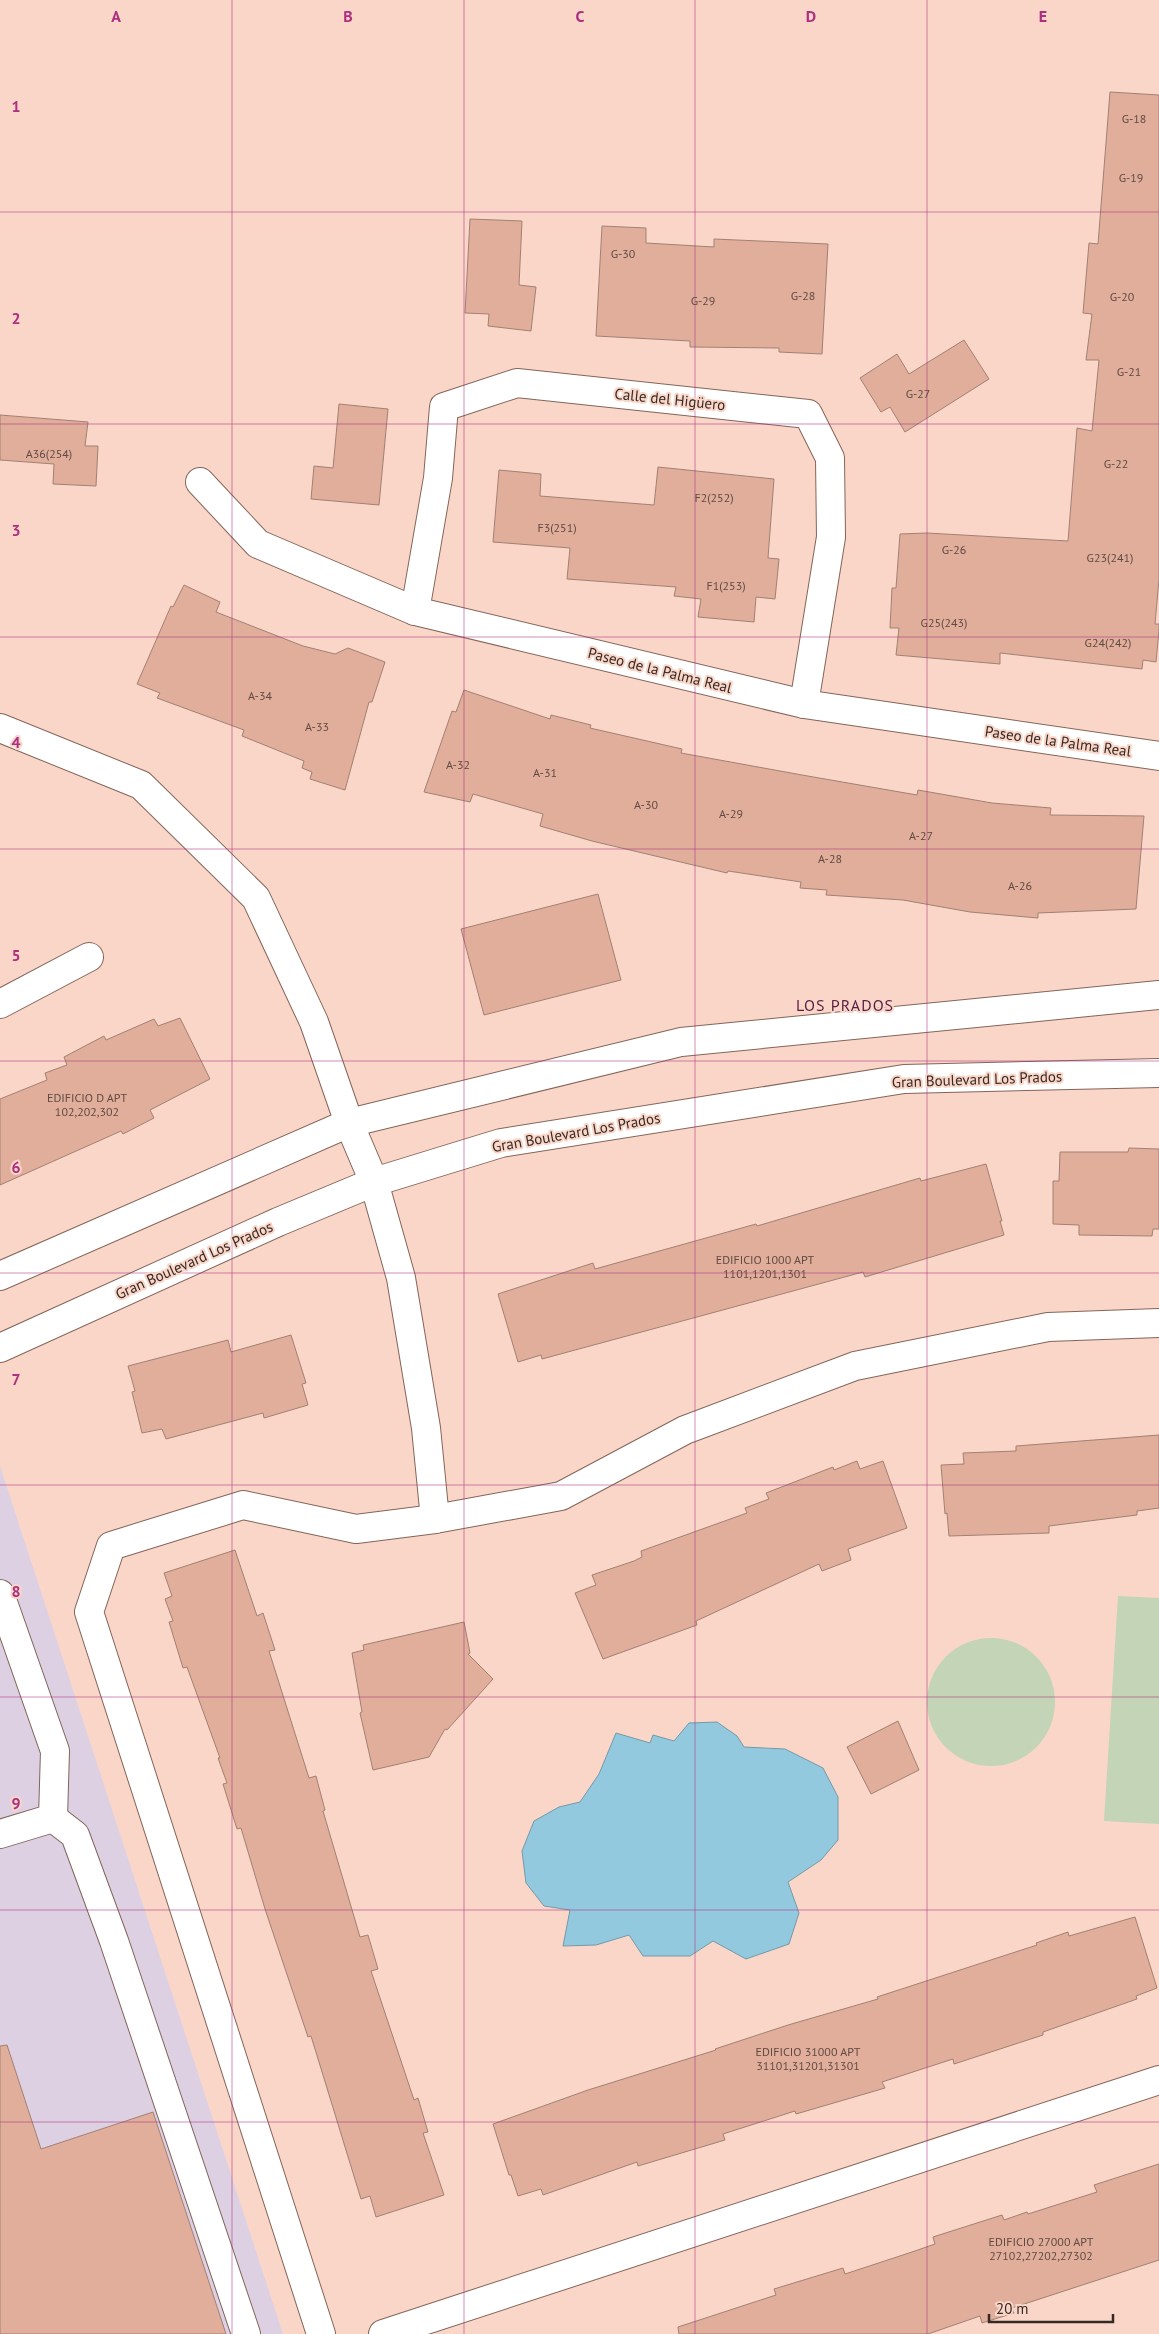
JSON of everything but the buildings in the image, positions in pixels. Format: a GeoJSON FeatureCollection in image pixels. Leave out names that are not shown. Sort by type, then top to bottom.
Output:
{"type":"FeatureCollection","features":[{"type":"Feature","properties":{"kind":"street","name":"Calle del Higüero"},"geometry":{"type":"LineString","coordinates":[[415,611],[438,478],[444,407],[518,383],[808,414],[830,458],[830,537],[804,704]]}},
{"type":"Feature","properties":{"kind":"street","name":"Paseo de la Palma Real"},"geometry":{"type":"LineString","coordinates":[[200,482],[258,544],[415,611],[804,704],[1159,756]]}},
{"type":"Feature","properties":{"kind":"street"},"geometry":{"type":"LineString","coordinates":[[0,728],[140,785],[256,898],[314,1022],[349,1123],[374,1182],[401,1278],[426,1428],[435,1518]]}},
{"type":"Feature","properties":{"kind":"street"},"geometry":{"type":"LineString","coordinates":[[0,1004],[90,958]]}},
{"type":"Feature","properties":{"kind":"street"},"geometry":{"type":"LineString","coordinates":[[0,1276],[349,1123],[681,1042],[1159,995]]}},
{"type":"Feature","properties":{"kind":"street","name":"Gran Boulevard Los Prados"},"geometry":{"type":"LineString","coordinates":[[0,1348],[278,1222],[374,1182],[501,1143],[904,1079],[1159,1074]]}},
{"type":"Feature","properties":{"kind":"street"},"geometry":{"type":"LineString","coordinates":[[321,2334],[89,1612],[111,1546],[243,1505],[356,1529],[435,1518],[561,1496],[685,1430],[855,1366],[1048,1327],[1159,1323]]}},
{"type":"Feature","properties":{"kind":"street"},"geometry":{"type":"LineString","coordinates":[[0,1594],[55,1751],[53,1818]]}},
{"type":"Feature","properties":{"kind":"street"},"geometry":{"type":"LineString","coordinates":[[0,1834],[53,1818]]}},
{"type":"Feature","properties":{"kind":"street"},"geometry":{"type":"LineString","coordinates":[[53,1818],[75,1836],[114,1941],[246,2334]]}},
{"type":"Feature","properties":{"kind":"street"},"geometry":{"type":"LineString","coordinates":[[383,2334],[1159,2080]]}},
{"type":"Feature","properties":{"kind":"shaded area"},"geometry":{"type":"Polygon","coordinates":[[[0,1466],[283,2334],[0,2334],[0,1466]]]}},
{"type":"Feature","properties":{"kind":"green space"},"geometry":{"type":"Polygon","coordinates":[[[1118,1596],[1159,1598],[1159,1824],[1104,1821],[1118,1596]]]}},
{"type":"Feature","properties":{"kind":"green space"},"geometry":{"type":"Polygon","coordinates":[[[991,1638],[1016,1643],[1036,1657],[1050,1677],[1055,1702],[1050,1727],[1036,1747],[1016,1761],[991,1766],[966,1761],[946,1747],[932,1727],[927,1702],[932,1677],[946,1657],[966,1643],[991,1638]]]}},
{"type":"Feature","properties":{"kind":"water"},"geometry":{"type":"Polygon","coordinates":[[[717,1722],[737,1736],[744,1747],[785,1749],[823,1768],[838,1797],[838,1840],[821,1860],[788,1882],[799,1913],[789,1944],[746,1959],[713,1941],[690,1956],[643,1956],[629,1935],[596,1945],[563,1946],[570,1910],[544,1906],[526,1883],[522,1851],[534,1821],[559,1807],[580,1802],[599,1774],[616,1733],[650,1743],[653,1735],[674,1741],[689,1723],[717,1722]]]}},
{"type":"Feature","properties":{"kind":"district","name":"LOS PRADOS"},"geometry":{"type":"Point","coordinates":[845,1005]}}]}
